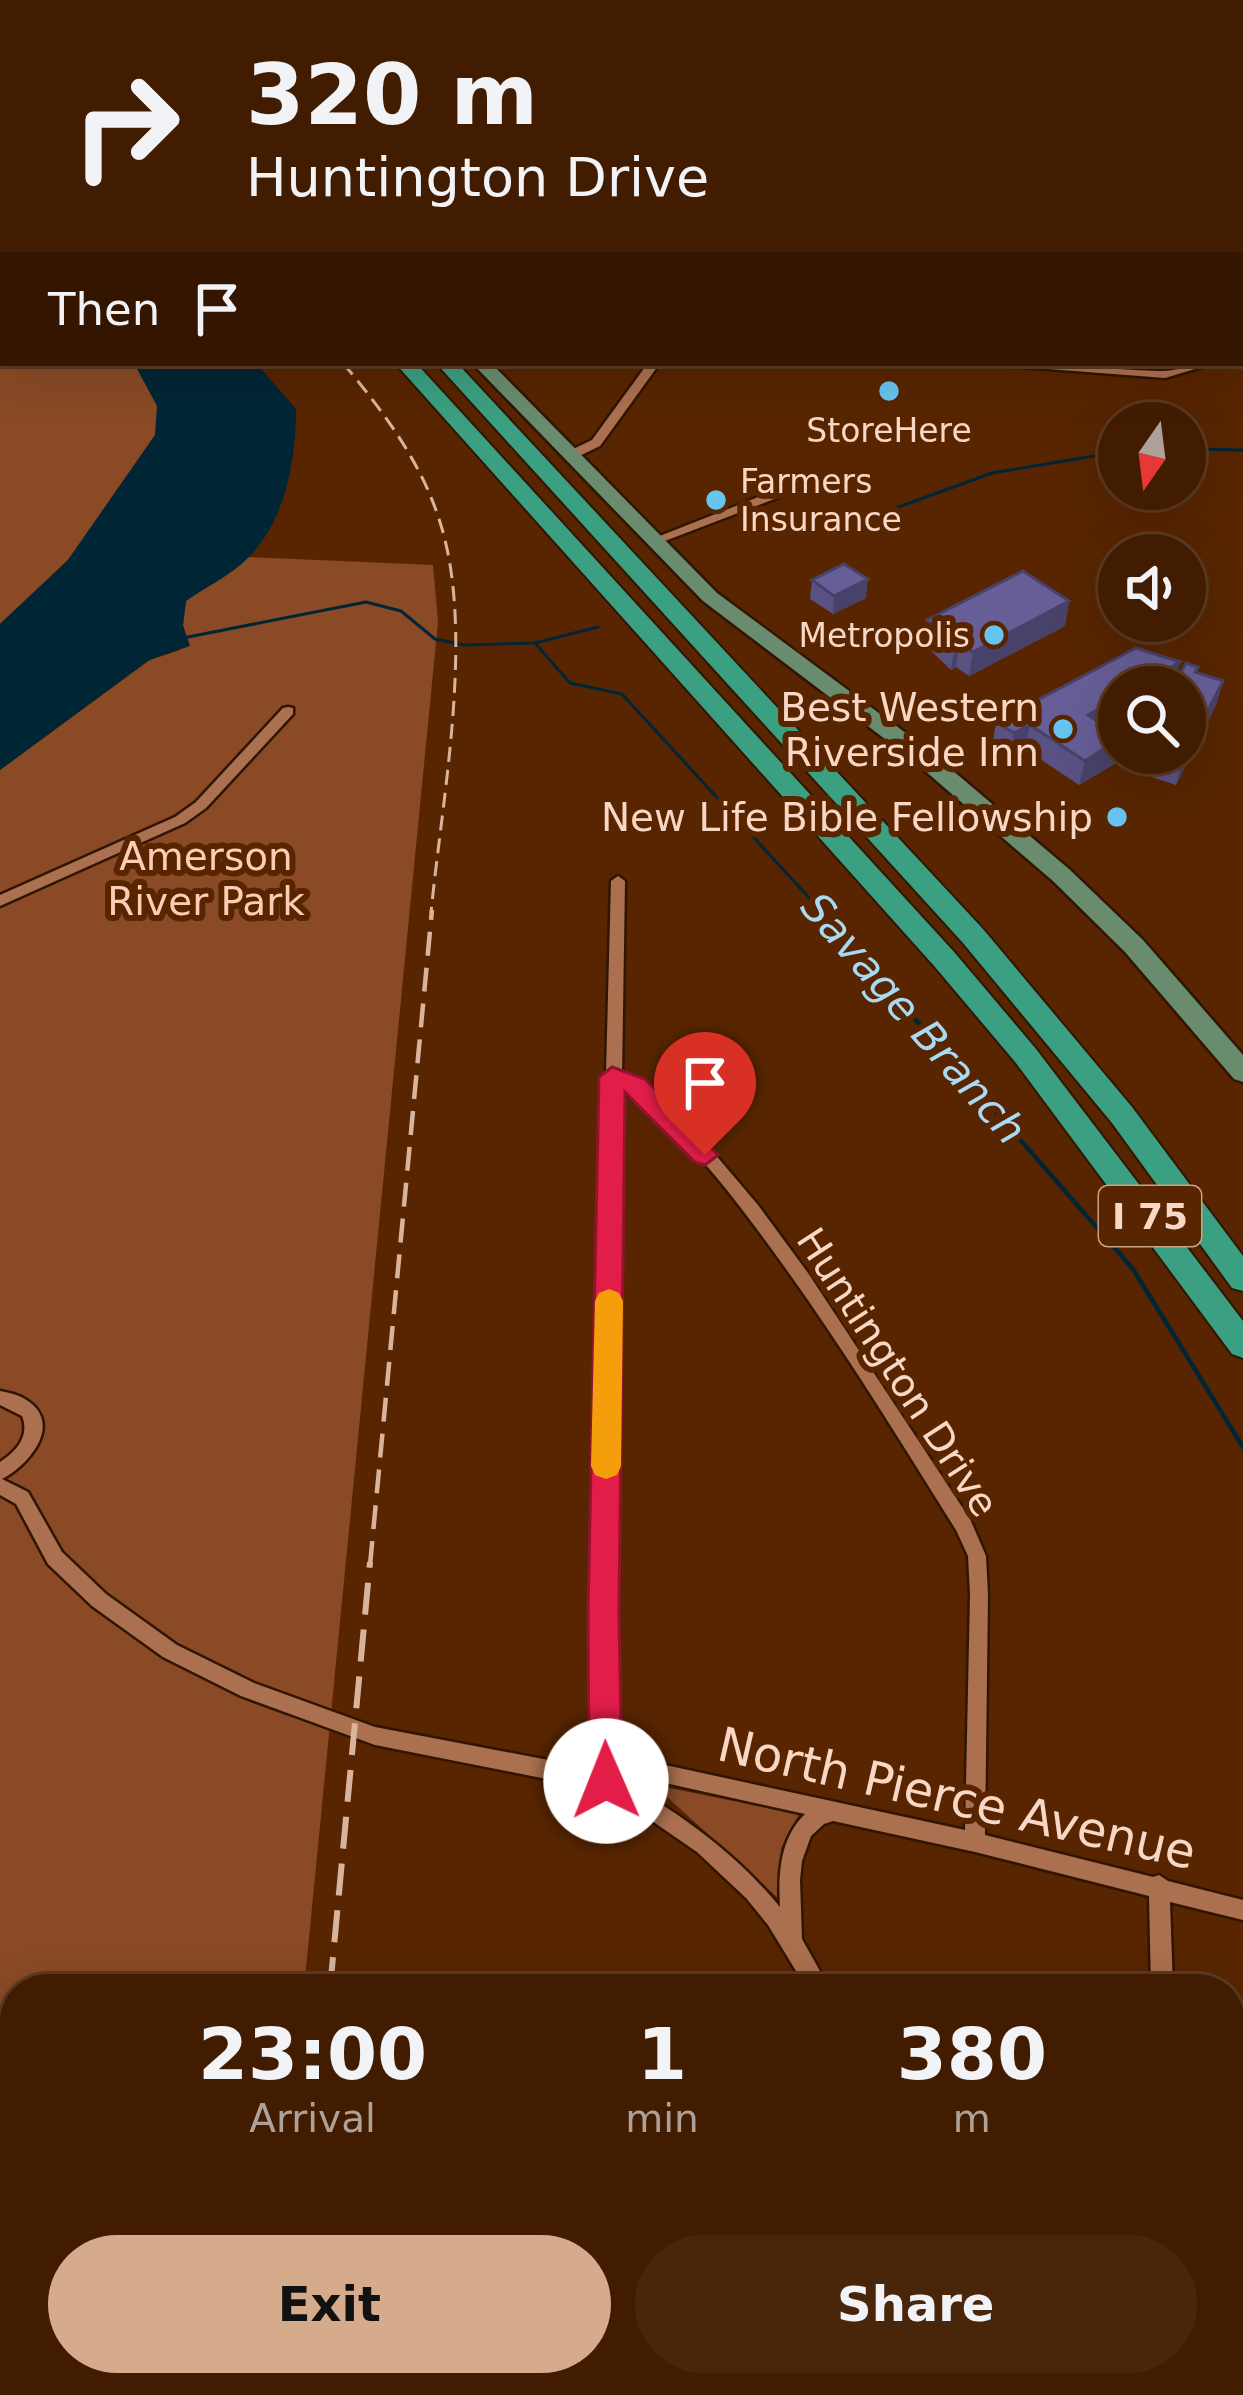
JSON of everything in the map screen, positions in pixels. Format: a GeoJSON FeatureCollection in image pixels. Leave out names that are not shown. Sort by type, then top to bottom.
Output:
{"type":"FeatureCollection","features":[{"type":"Feature","properties":{"kind":"highway","name":"I 75"},"geometry":{"type":"LineString","coordinates":[[408,366],[945,960],[1026,1056],[1243,1345]]}},
{"type":"Feature","properties":{"kind":"highway","name":"I 75"},"geometry":{"type":"LineString","coordinates":[[449,366],[973,936],[1122,1114],[1243,1279]]}},
{"type":"Feature","properties":{"kind":"main road"},"geometry":{"type":"LineString","coordinates":[[484,366],[722,608],[918,753],[1057,871],[1134,946],[1243,1072]]}},
{"type":"Feature","properties":{"kind":"street"},"geometry":{"type":"LineString","coordinates":[[569,456],[596,442],[652,366]]}},
{"type":"Feature","properties":{"kind":"street"},"geometry":{"type":"LineString","coordinates":[[1047,366],[1165,375],[1198,366]]}},
{"type":"Feature","properties":{"kind":"street"},"geometry":{"type":"LineString","coordinates":[[653,541],[679,535],[789,489]]}},
{"type":"Feature","properties":{"kind":"street"},"geometry":{"type":"LineString","coordinates":[[0,902],[180,820],[200,805],[288,711]]}},
{"type":"Feature","properties":{"kind":"street"},"geometry":{"type":"LineString","coordinates":[[618,880],[604,1612],[606,1781],[720,1853],[793,1940],[811,1974]]}},
{"type":"Feature","properties":{"kind":"street","name":"Huntington Drive"},"geometry":{"type":"LineString","coordinates":[[612,1077],[636,1086],[728,1181],[791,1266],[963,1525],[977,1556],[979,1595],[975,1842]]}},
{"type":"Feature","properties":{"kind":"street"},"geometry":{"type":"LineString","coordinates":[[0,1486],[22,1498],[35,1432],[32,1417],[3,1396]]}},
{"type":"Feature","properties":{"kind":"street"},"geometry":{"type":"LineString","coordinates":[[0,1472],[19,1462],[30,1447]]}},
{"type":"Feature","properties":{"kind":"street","name":"North Pierce Avenue"},"geometry":{"type":"LineString","coordinates":[[22,1498],[55,1558],[99,1600],[170,1652],[229,1682],[375,1736],[606,1781],[656,1772],[975,1842],[1243,1910]]}},
{"type":"Feature","properties":{"kind":"street"},"geometry":{"type":"LineString","coordinates":[[793,1940],[790,1881],[797,1838],[806,1822],[835,1810]]}},
{"type":"Feature","properties":{"kind":"street"},"geometry":{"type":"LineString","coordinates":[[1159,1886],[1162,1974]]}},
{"type":"Feature","properties":{"kind":"green space"},"geometry":{"type":"Polygon","coordinates":[[[0,366],[136,366],[158,406],[155,435],[68,560],[0,624],[0,366]]]}},
{"type":"Feature","properties":{"kind":"green space","name":"Amerson River Park"},"geometry":{"type":"Polygon","coordinates":[[[249,557],[433,565],[438,622],[305,1974],[0,1974],[0,770],[150,660],[180,650],[186,601],[249,557]]]}},
{"type":"Feature","properties":{"kind":"green space"},"geometry":{"type":"Polygon","coordinates":[[[654,1785],[799,1814],[781,1848],[779,1899],[654,1785]]]}},
{"type":"Feature","properties":{"kind":"water"},"geometry":{"type":"Polygon","coordinates":[[[136,366],[259,366],[296,409],[291,468],[272,526],[248,558],[186,601],[183,625],[190,646],[149,660],[0,770],[0,624],[68,560],[155,435],[157,406],[136,366]]]}},
{"type":"Feature","properties":{"kind":"building"},"geometry":{"type":"Polygon","coordinates":[[[844,564],[868,579],[834,596],[812,580],[844,564]]]}},
{"type":"Feature","properties":{"kind":"building"},"geometry":{"type":"Polygon","coordinates":[[[1023,571],[1069,601],[973,652],[955,645],[927,620],[1023,571]]]}},
{"type":"Feature","properties":{"kind":"building"},"geometry":{"type":"Polygon","coordinates":[[[1136,648],[1180,662],[1173,666],[1102,666],[1136,648]]]}},
{"type":"Feature","properties":{"kind":"building"},"geometry":{"type":"Polygon","coordinates":[[[1098,668],[1098,709],[1088,715],[1098,722],[1098,753],[1085,761],[1030,725],[1014,733],[996,722],[1098,668]]]}},
{"type":"Feature","properties":{"kind":"building"},"geometry":{"type":"Polygon","coordinates":[[[1206,676],[1223,681],[1206,714],[1206,676]]]}},
{"type":"Feature","properties":{"kind":"waterway"},"geometry":{"type":"LineString","coordinates":[[1206,449],[1243,450]]}},
{"type":"Feature","properties":{"kind":"waterway"},"geometry":{"type":"LineString","coordinates":[[871,517],[992,473],[1098,455]]}},
{"type":"Feature","properties":{"kind":"waterway"},"geometry":{"type":"LineString","coordinates":[[183,638],[366,602],[401,611],[435,639],[464,645],[535,643]]}},
{"type":"Feature","properties":{"kind":"waterway"},"geometry":{"type":"LineString","coordinates":[[535,643],[598,627]]}},
{"type":"Feature","properties":{"kind":"waterway","name":"Savage Branch"},"geometry":{"type":"LineString","coordinates":[[535,643],[570,683],[622,694],[823,913]]}},
{"type":"Feature","properties":{"kind":"waterway","name":"Savage Branch"},"geometry":{"type":"LineString","coordinates":[[820,910],[1133,1269],[1243,1447]]}},
{"type":"Feature","properties":{"kind":"railway"},"geometry":{"type":"LineString","coordinates":[[345,366],[411,456],[439,519],[450,563],[456,662],[431,913]]}},
{"type":"Feature","properties":{"kind":"railway"},"geometry":{"type":"LineString","coordinates":[[370,1565],[432,910]]}},
{"type":"Feature","properties":{"kind":"railway"},"geometry":{"type":"LineString","coordinates":[[331,1974],[370,1562]]}},
{"type":"Feature","properties":{"kind":"slow traffic"},"geometry":{"type":"LineString","coordinates":[[606,1466],[609,1301]]}},
{"type":"Feature","properties":{"kind":"place","name":"StoreHere"},"geometry":{"type":"Point","coordinates":[889,391]}},
{"type":"Feature","properties":{"kind":"place","name":"Farmers Insurance"},"geometry":{"type":"Point","coordinates":[716,500]}},
{"type":"Feature","properties":{"kind":"place","name":"Metropolis"},"geometry":{"type":"Point","coordinates":[994,635]}},
{"type":"Feature","properties":{"kind":"place","name":"Best Western Riverside Inn"},"geometry":{"type":"Point","coordinates":[1063,729]}},
{"type":"Feature","properties":{"kind":"place","name":"New Life Bible Fellowship"},"geometry":{"type":"Point","coordinates":[1117,817]}},
{"type":"Feature","properties":{"kind":"route"},"geometry":{"type":"LineString","coordinates":[[606,1781],[612,1077],[636,1086],[705,1155]]}}]}
